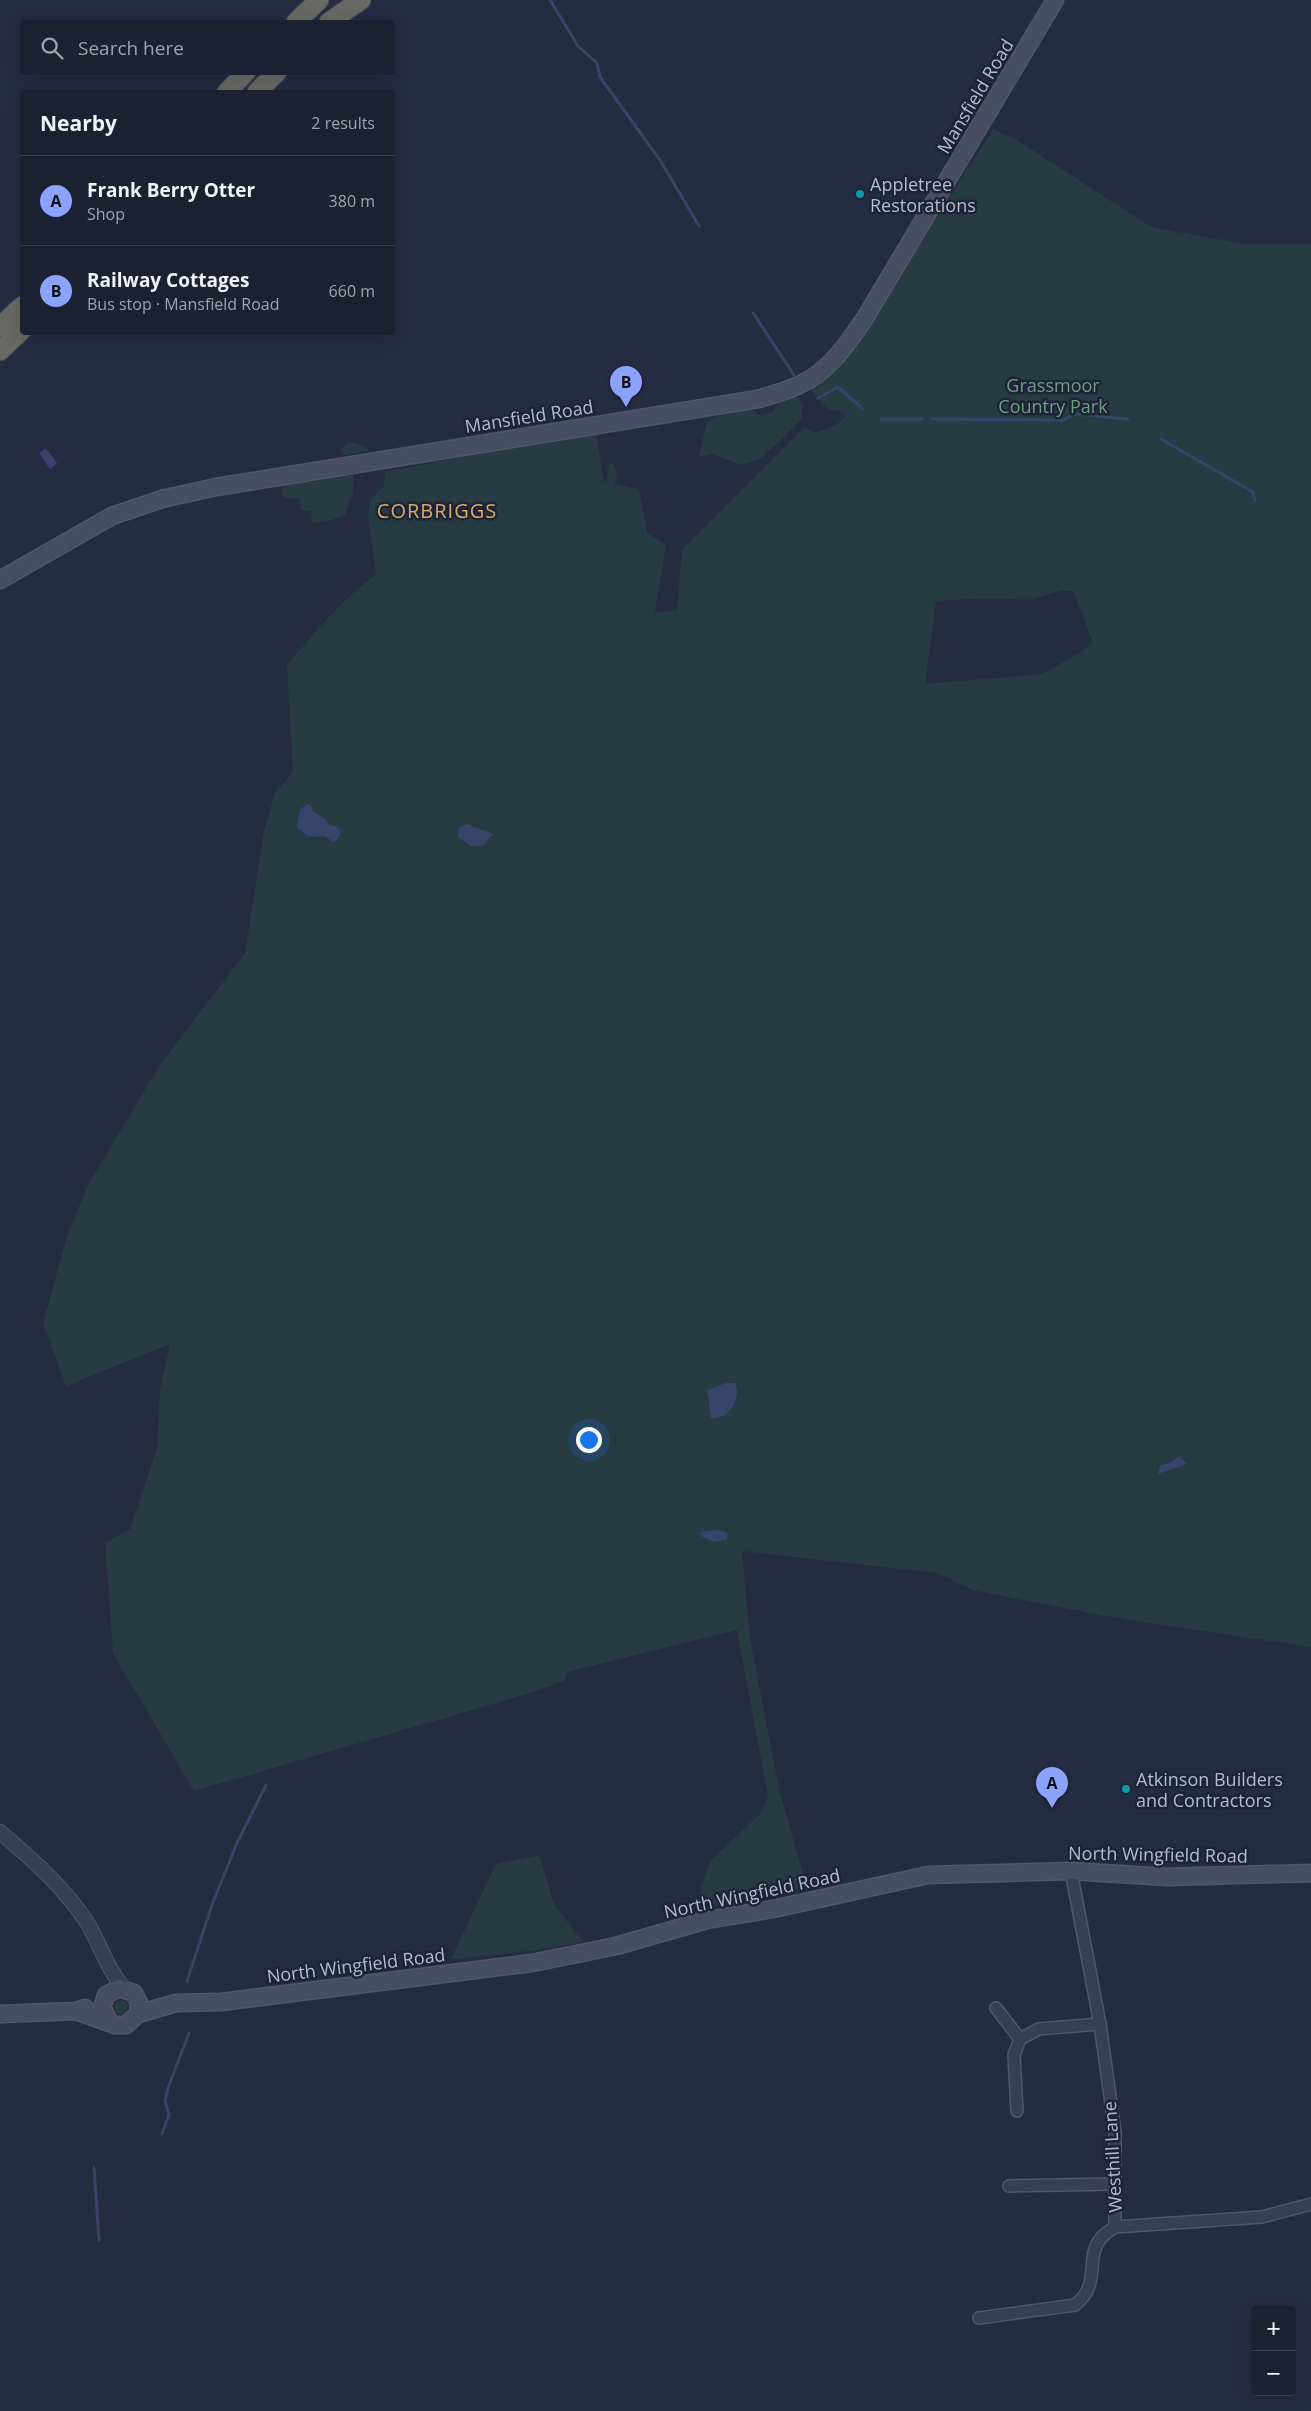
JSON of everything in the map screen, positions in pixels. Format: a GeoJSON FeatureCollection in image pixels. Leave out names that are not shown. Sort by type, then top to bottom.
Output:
{"type":"FeatureCollection","features":[{"type":"Feature","properties":{"kind":"highway"},"geometry":{"type":"LineString","coordinates":[[298,20],[319,0]]}},
{"type":"Feature","properties":{"kind":"highway"},"geometry":{"type":"LineString","coordinates":[[329,20],[347,0]]}},
{"type":"Feature","properties":{"kind":"highway"},"geometry":{"type":"LineString","coordinates":[[330,20],[361,0]]}},
{"type":"Feature","properties":{"kind":"highway"},"geometry":{"type":"LineString","coordinates":[[229,90],[243,75]]}},
{"type":"Feature","properties":{"kind":"highway"},"geometry":{"type":"LineString","coordinates":[[259,90],[274,75]]}},
{"type":"Feature","properties":{"kind":"highway"},"geometry":{"type":"LineString","coordinates":[[0,327],[20,308]]}},
{"type":"Feature","properties":{"kind":"highway"},"geometry":{"type":"LineString","coordinates":[[0,350],[20,332]]}},
{"type":"Feature","properties":{"kind":"main road","name":"Mansfield Road"},"geometry":{"type":"LineString","coordinates":[[0,580],[99,523],[162,499],[231,484],[758,400],[798,386],[815,376],[832,362],[865,318],[1055,0]]}},
{"type":"Feature","properties":{"kind":"main road","name":"North Wingfield Road"},"geometry":{"type":"LineString","coordinates":[[138,2014],[176,2003],[221,2002],[532,1963],[616,1946],[707,1920],[773,1909],[928,1875],[1071,1871],[1167,1877],[1311,1873]]}},
{"type":"Feature","properties":{"kind":"main road"},"geometry":{"type":"LineString","coordinates":[[0,2014],[76,2011],[126,2025],[138,2014],[139,2003],[129,1991],[114,1989],[104,1998],[76,2011]]}},
{"type":"Feature","properties":{"kind":"main road","name":"North Wingfield Road"},"geometry":{"type":"LineString","coordinates":[[129,1991],[176,2003]]}},
{"type":"Feature","properties":{"kind":"main road"},"geometry":{"type":"LineString","coordinates":[[104,1998],[103,2013],[110,2022]]}},
{"type":"Feature","properties":{"kind":"street"},"geometry":{"type":"LineString","coordinates":[[0,1832],[31,1858],[74,1903],[90,1927],[108,1968],[129,1991]]}},
{"type":"Feature","properties":{"kind":"street","name":"Westhill Lane"},"geometry":{"type":"LineString","coordinates":[[979,2318],[1075,2305],[1086,2296],[1092,2280],[1094,2251],[1102,2236],[1115,2227],[1114,2132],[1100,2024],[1071,1871]]}},
{"type":"Feature","properties":{"kind":"street"},"geometry":{"type":"LineString","coordinates":[[104,1998],[108,1968]]}},
{"type":"Feature","properties":{"kind":"street"},"geometry":{"type":"LineString","coordinates":[[996,2008],[1020,2038]]}},
{"type":"Feature","properties":{"kind":"street"},"geometry":{"type":"LineString","coordinates":[[1017,2110],[1014,2055],[1020,2038],[1039,2029],[1100,2024]]}},
{"type":"Feature","properties":{"kind":"street"},"geometry":{"type":"LineString","coordinates":[[1009,2186],[1115,2184]]}},
{"type":"Feature","properties":{"kind":"street"},"geometry":{"type":"LineString","coordinates":[[1115,2227],[1262,2217],[1311,2204]]}},
{"type":"Feature","properties":{"kind":"green space","name":"Grassmoor Country Park"},"geometry":{"type":"Polygon","coordinates":[[[993,129],[1017,140],[1151,227],[1244,244],[1311,244],[1311,1647],[1129,1620],[1027,1601],[972,1590],[938,1573],[742,1551],[750,1638],[779,1789],[807,1888],[702,1909],[701,1889],[711,1860],[762,1812],[768,1796],[737,1630],[567,1672],[565,1680],[534,1692],[194,1791],[113,1653],[105,1543],[130,1529],[157,1449],[160,1390],[170,1344],[66,1386],[43,1323],[68,1233],[89,1183],[156,1071],[245,953],[264,831],[275,793],[293,772],[287,665],[340,605],[376,575],[368,516],[370,500],[384,486],[385,472],[551,440],[596,434],[604,481],[607,481],[609,464],[613,464],[617,473],[615,484],[639,489],[647,533],[666,545],[655,612],[677,611],[682,550],[805,427],[815,433],[835,426],[845,417],[844,412],[828,410],[809,387],[883,302],[993,129]],[[1061,591],[1028,600],[988,598],[936,601],[925,684],[1043,674],[1082,651],[1093,642],[1073,591],[1061,591]]]}},
{"type":"Feature","properties":{"kind":"green space"},"geometry":{"type":"Polygon","coordinates":[[[793,393],[803,405],[801,420],[761,458],[742,465],[712,454],[699,457],[707,421],[725,414],[752,409],[759,415],[773,412],[778,401],[793,393]]]}},
{"type":"Feature","properties":{"kind":"green space"},"geometry":{"type":"Polygon","coordinates":[[[349,442],[364,445],[370,451],[344,455],[341,449],[349,442]]]}},
{"type":"Feature","properties":{"kind":"green space"},"geometry":{"type":"Polygon","coordinates":[[[354,471],[353,493],[345,515],[329,521],[312,523],[311,511],[301,510],[300,499],[283,498],[281,485],[301,478],[354,471]]]}},
{"type":"Feature","properties":{"kind":"green space"},"geometry":{"type":"Polygon","coordinates":[[[539,1855],[554,1904],[583,1942],[522,1952],[451,1959],[496,1864],[539,1855]]]}},
{"type":"Feature","properties":{"kind":"green space"},"geometry":{"type":"Polygon","coordinates":[[[118,2000],[124,2000],[128,2007],[124,2014],[118,2014],[114,2010],[114,2004],[118,2000]]]}},
{"type":"Feature","properties":{"kind":"water"},"geometry":{"type":"Polygon","coordinates":[[[46,448],[57,463],[50,469],[39,453],[46,448]]]}},
{"type":"Feature","properties":{"kind":"water"},"geometry":{"type":"Polygon","coordinates":[[[308,804],[328,824],[339,828],[341,834],[334,843],[325,836],[309,837],[297,827],[300,809],[308,804]]]}},
{"type":"Feature","properties":{"kind":"water"},"geometry":{"type":"Polygon","coordinates":[[[467,824],[493,834],[483,846],[470,846],[457,836],[460,827],[467,824]]]}},
{"type":"Feature","properties":{"kind":"water"},"geometry":{"type":"Polygon","coordinates":[[[726,1383],[735,1383],[737,1395],[735,1401],[728,1412],[717,1418],[711,1418],[707,1390],[726,1383]]]}},
{"type":"Feature","properties":{"kind":"water"},"geometry":{"type":"Polygon","coordinates":[[[1179,1456],[1187,1464],[1158,1474],[1160,1465],[1170,1463],[1179,1456]]]}},
{"type":"Feature","properties":{"kind":"water"},"geometry":{"type":"Polygon","coordinates":[[[712,1530],[725,1531],[728,1534],[726,1540],[713,1542],[701,1536],[700,1532],[712,1530]]]}},
{"type":"Feature","properties":{"kind":"waterway"},"geometry":{"type":"LineString","coordinates":[[550,0],[578,46],[597,63],[600,77],[660,160],[699,226]]}},
{"type":"Feature","properties":{"kind":"waterway"},"geometry":{"type":"LineString","coordinates":[[753,313],[794,375]]}},
{"type":"Feature","properties":{"kind":"waterway"},"geometry":{"type":"LineString","coordinates":[[818,398],[838,387],[863,409]]}},
{"type":"Feature","properties":{"kind":"waterway"},"geometry":{"type":"LineString","coordinates":[[932,419],[1063,420],[1075,414],[1128,419]]}},
{"type":"Feature","properties":{"kind":"waterway"},"geometry":{"type":"LineString","coordinates":[[881,419],[922,419]]}},
{"type":"Feature","properties":{"kind":"waterway"},"geometry":{"type":"LineString","coordinates":[[1161,439],[1253,492],[1255,500]]}},
{"type":"Feature","properties":{"kind":"waterway"},"geometry":{"type":"LineString","coordinates":[[187,1981],[212,1905],[237,1843],[266,1785]]}},
{"type":"Feature","properties":{"kind":"waterway"},"geometry":{"type":"LineString","coordinates":[[162,2134],[169,2114],[165,2101],[168,2088],[189,2033]]}},
{"type":"Feature","properties":{"kind":"waterway"},"geometry":{"type":"LineString","coordinates":[[94,2167],[99,2240]]}},
{"type":"Feature","properties":{"kind":"place","name":"Appletree Restorations"},"geometry":{"type":"Point","coordinates":[860,194]}},
{"type":"Feature","properties":{"kind":"place","name":"Railway Cottages"},"geometry":{"type":"Point","coordinates":[626,407]}},
{"type":"Feature","properties":{"kind":"place","name":"Atkinson Builders and Contractors"},"geometry":{"type":"Point","coordinates":[1126,1789]}},
{"type":"Feature","properties":{"kind":"place","name":"Frank Berry Otter"},"geometry":{"type":"Point","coordinates":[1052,1808]}},
{"type":"Feature","properties":{"kind":"district","name":"CORBRIGGS"},"geometry":{"type":"Point","coordinates":[437,510]}}]}
